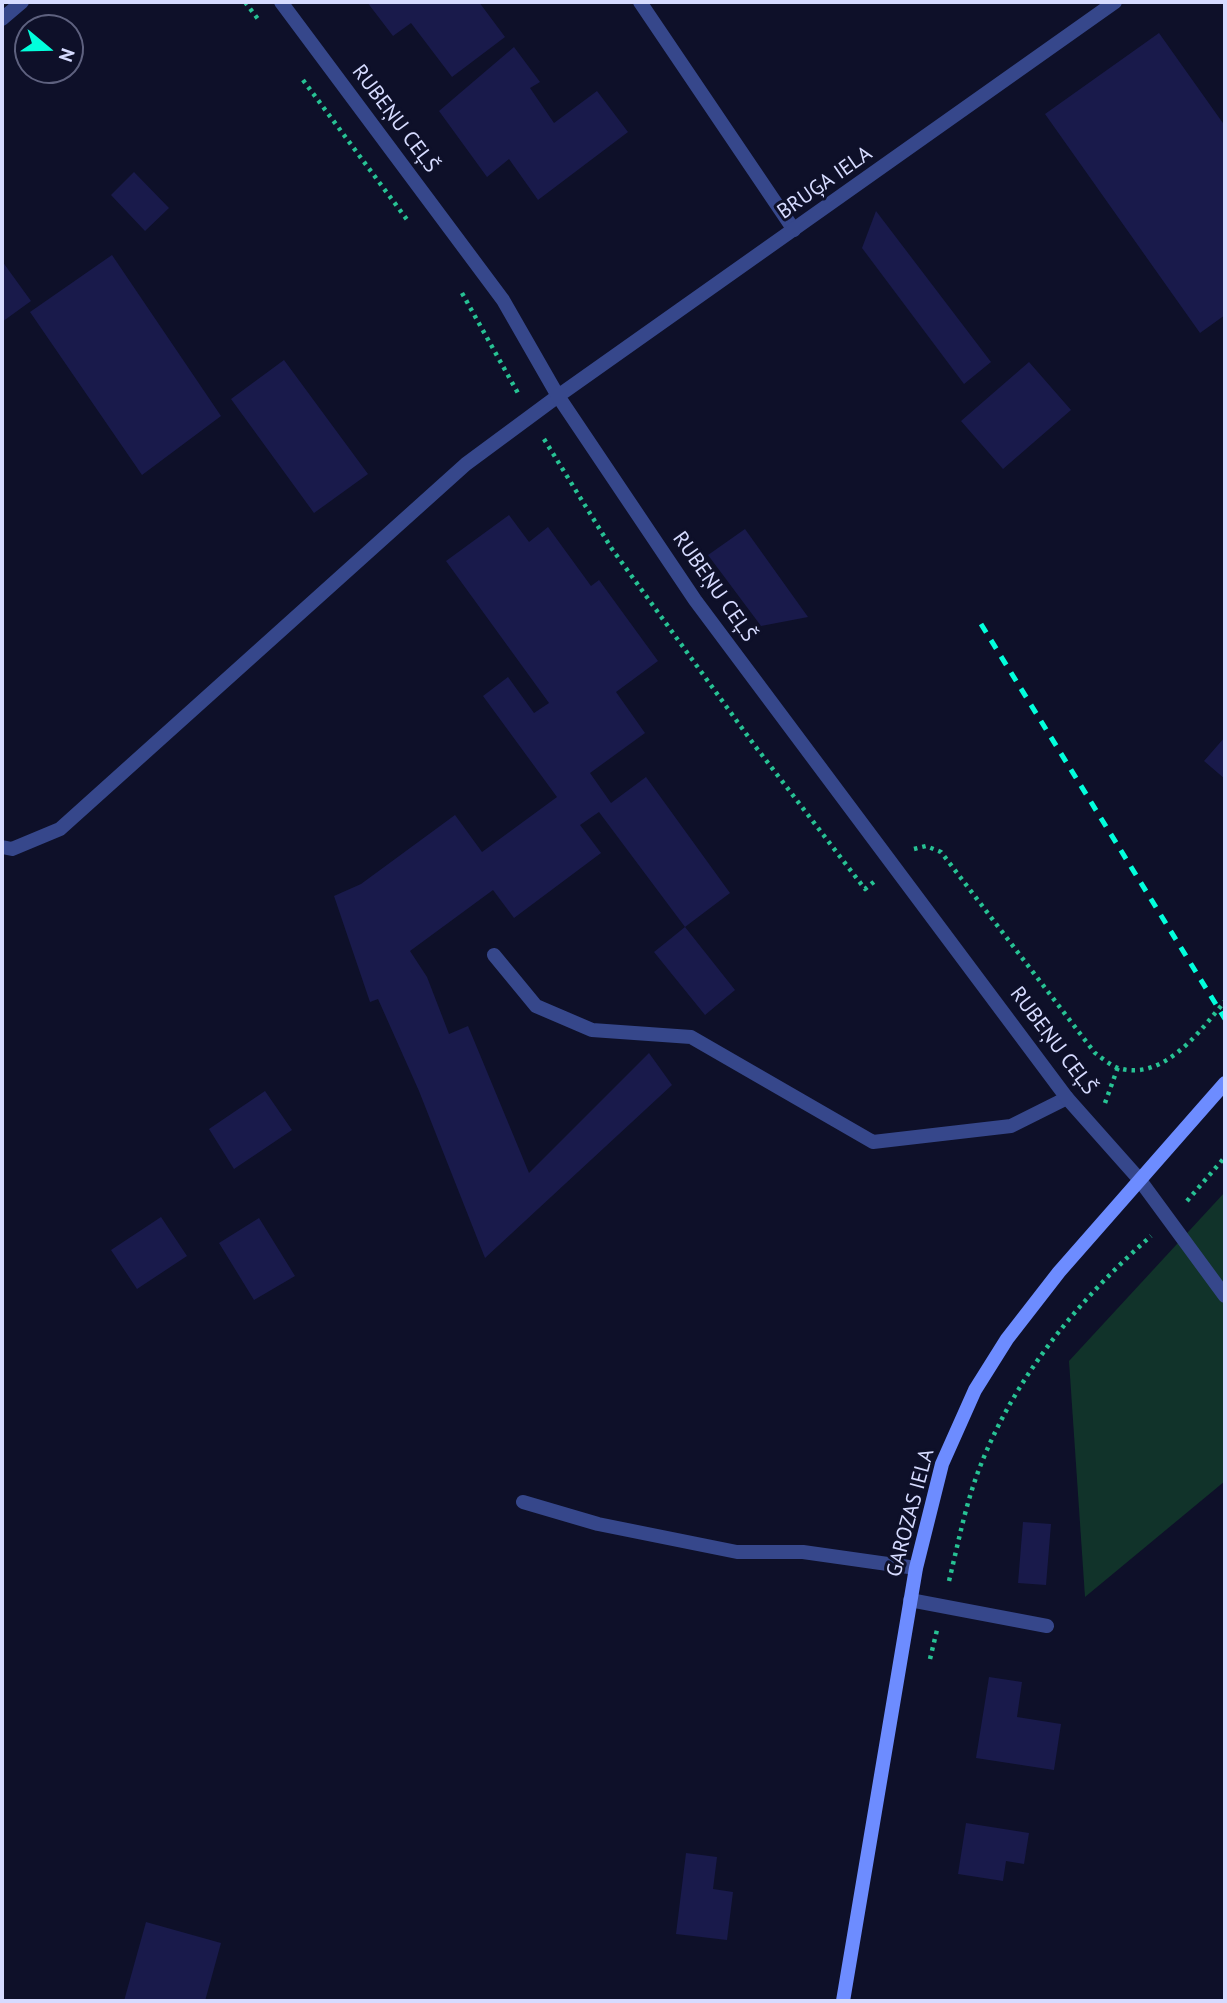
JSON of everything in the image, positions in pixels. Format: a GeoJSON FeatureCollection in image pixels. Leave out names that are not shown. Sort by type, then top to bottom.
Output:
{"type":"FeatureCollection","features":[{"type":"Feature","properties":{"kind":"main road","name":"GAROZAS IELA"},"geometry":{"type":"LineString","coordinates":[[843,2001],[910,1600],[942,1464],[975,1390],[1007,1339],[1059,1272],[1225,1083]]}},
{"type":"Feature","properties":{"kind":"street"},"geometry":{"type":"LineString","coordinates":[[2,19],[22,2]]}},
{"type":"Feature","properties":{"kind":"street","name":"RUBEŅU CEĻŠ"},"geometry":{"type":"LineString","coordinates":[[281,2],[503,300],[558,396],[695,600],[1068,1098],[1139,1179],[1225,1296]]}},
{"type":"Feature","properties":{"kind":"street"},"geometry":{"type":"LineString","coordinates":[[640,2],[794,230]]}},
{"type":"Feature","properties":{"kind":"street","name":"BRUĢA IELA"},"geometry":{"type":"LineString","coordinates":[[2,847],[12,849],[60,829],[466,464],[1115,2]]}},
{"type":"Feature","properties":{"kind":"street"},"geometry":{"type":"LineString","coordinates":[[494,955],[536,1006],[592,1030],[691,1037],[873,1142],[1011,1126],[1068,1098]]}},
{"type":"Feature","properties":{"kind":"street"},"geometry":{"type":"LineString","coordinates":[[523,1502],[598,1524],[737,1552],[803,1552],[916,1568]]}},
{"type":"Feature","properties":{"kind":"street"},"geometry":{"type":"LineString","coordinates":[[910,1600],[1047,1626]]}},
{"type":"Feature","properties":{"kind":"path"},"geometry":{"type":"LineString","coordinates":[[1096,1130],[1118,1068]]}},
{"type":"Feature","properties":{"kind":"path"},"geometry":{"type":"LineString","coordinates":[[927,1672],[977,1473],[1024,1378],[1083,1304],[1125,1259],[1170,1219],[1225,1157]]}},
{"type":"Feature","properties":{"kind":"green space"},"geometry":{"type":"Polygon","coordinates":[[[1225,1192],[1225,1481],[1085,1597],[1069,1361],[1225,1192]]]}},
{"type":"Feature","properties":{"kind":"building"},"geometry":{"type":"Polygon","coordinates":[[[367,2],[479,2],[505,37],[452,77],[411,23],[393,36],[367,2]]]}},
{"type":"Feature","properties":{"kind":"building"},"geometry":{"type":"Polygon","coordinates":[[[1159,33],[1225,126],[1225,315],[1200,333],[1045,114],[1159,33]]]}},
{"type":"Feature","properties":{"kind":"building"},"geometry":{"type":"Polygon","coordinates":[[[514,47],[540,82],[530,88],[554,123],[597,91],[628,132],[538,200],[509,159],[487,177],[439,111],[514,47]]]}},
{"type":"Feature","properties":{"kind":"building"},"geometry":{"type":"Polygon","coordinates":[[[134,172],[169,208],[145,231],[111,195],[134,172]]]}},
{"type":"Feature","properties":{"kind":"building"},"geometry":{"type":"Polygon","coordinates":[[[876,211],[991,362],[964,384],[862,248],[876,211]]]}},
{"type":"Feature","properties":{"kind":"building"},"geometry":{"type":"Polygon","coordinates":[[[112,255],[221,416],[142,475],[30,312],[112,255]]]}},
{"type":"Feature","properties":{"kind":"building"},"geometry":{"type":"Polygon","coordinates":[[[2,261],[31,301],[2,322],[2,261]]]}},
{"type":"Feature","properties":{"kind":"building"},"geometry":{"type":"Polygon","coordinates":[[[284,360],[368,474],[314,513],[231,399],[284,360]]]}},
{"type":"Feature","properties":{"kind":"building"},"geometry":{"type":"Polygon","coordinates":[[[1029,362],[1071,410],[1003,469],[961,421],[1029,362]]]}},
{"type":"Feature","properties":{"kind":"building"},"geometry":{"type":"Polygon","coordinates":[[[509,515],[529,542],[548,527],[591,586],[599,580],[658,661],[616,692],[645,733],[590,773],[611,803],[646,777],[730,893],[685,927],[599,812],[580,825],[601,853],[514,918],[493,890],[410,951],[427,977],[449,1034],[468,1026],[529,1173],[649,1053],[672,1085],[485,1258],[419,1091],[378,999],[370,1002],[334,896],[361,884],[455,815],[482,852],[557,797],[483,696],[508,677],[534,713],[549,703],[446,561],[509,515]]]}},
{"type":"Feature","properties":{"kind":"building"},"geometry":{"type":"Polygon","coordinates":[[[745,529],[808,617],[761,626],[708,555],[745,529]]]}},
{"type":"Feature","properties":{"kind":"building"},"geometry":{"type":"Polygon","coordinates":[[[1225,737],[1225,779],[1204,761],[1225,737]]]}},
{"type":"Feature","properties":{"kind":"building"},"geometry":{"type":"Polygon","coordinates":[[[685,927],[735,990],[705,1015],[654,952],[685,927]]]}},
{"type":"Feature","properties":{"kind":"building"},"geometry":{"type":"Polygon","coordinates":[[[265,1091],[292,1130],[234,1169],[209,1129],[265,1091]]]}},
{"type":"Feature","properties":{"kind":"building"},"geometry":{"type":"Polygon","coordinates":[[[161,1217],[187,1256],[137,1289],[111,1250],[161,1217]]]}},
{"type":"Feature","properties":{"kind":"building"},"geometry":{"type":"Polygon","coordinates":[[[259,1218],[295,1276],[254,1300],[219,1243],[259,1218]]]}},
{"type":"Feature","properties":{"kind":"building"},"geometry":{"type":"Polygon","coordinates":[[[1023,1522],[1051,1524],[1046,1585],[1018,1583],[1023,1522]]]}},
{"type":"Feature","properties":{"kind":"building"},"geometry":{"type":"Polygon","coordinates":[[[989,1677],[1022,1682],[1017,1717],[1061,1724],[1054,1770],[976,1758],[989,1677]]]}},
{"type":"Feature","properties":{"kind":"building"},"geometry":{"type":"Polygon","coordinates":[[[966,1823],[1029,1833],[1024,1864],[1006,1861],[1003,1881],[958,1874],[966,1823]]]}},
{"type":"Feature","properties":{"kind":"building"},"geometry":{"type":"Polygon","coordinates":[[[686,1853],[717,1857],[713,1889],[733,1892],[727,1940],[676,1934],[686,1853]]]}},
{"type":"Feature","properties":{"kind":"building"},"geometry":{"type":"Polygon","coordinates":[[[146,1922],[221,1943],[205,2001],[124,2001],[146,1922]]]}},
{"type":"Feature","properties":{"kind":"railway"},"geometry":{"type":"LineString","coordinates":[[981,624],[1225,1019]]}}]}
